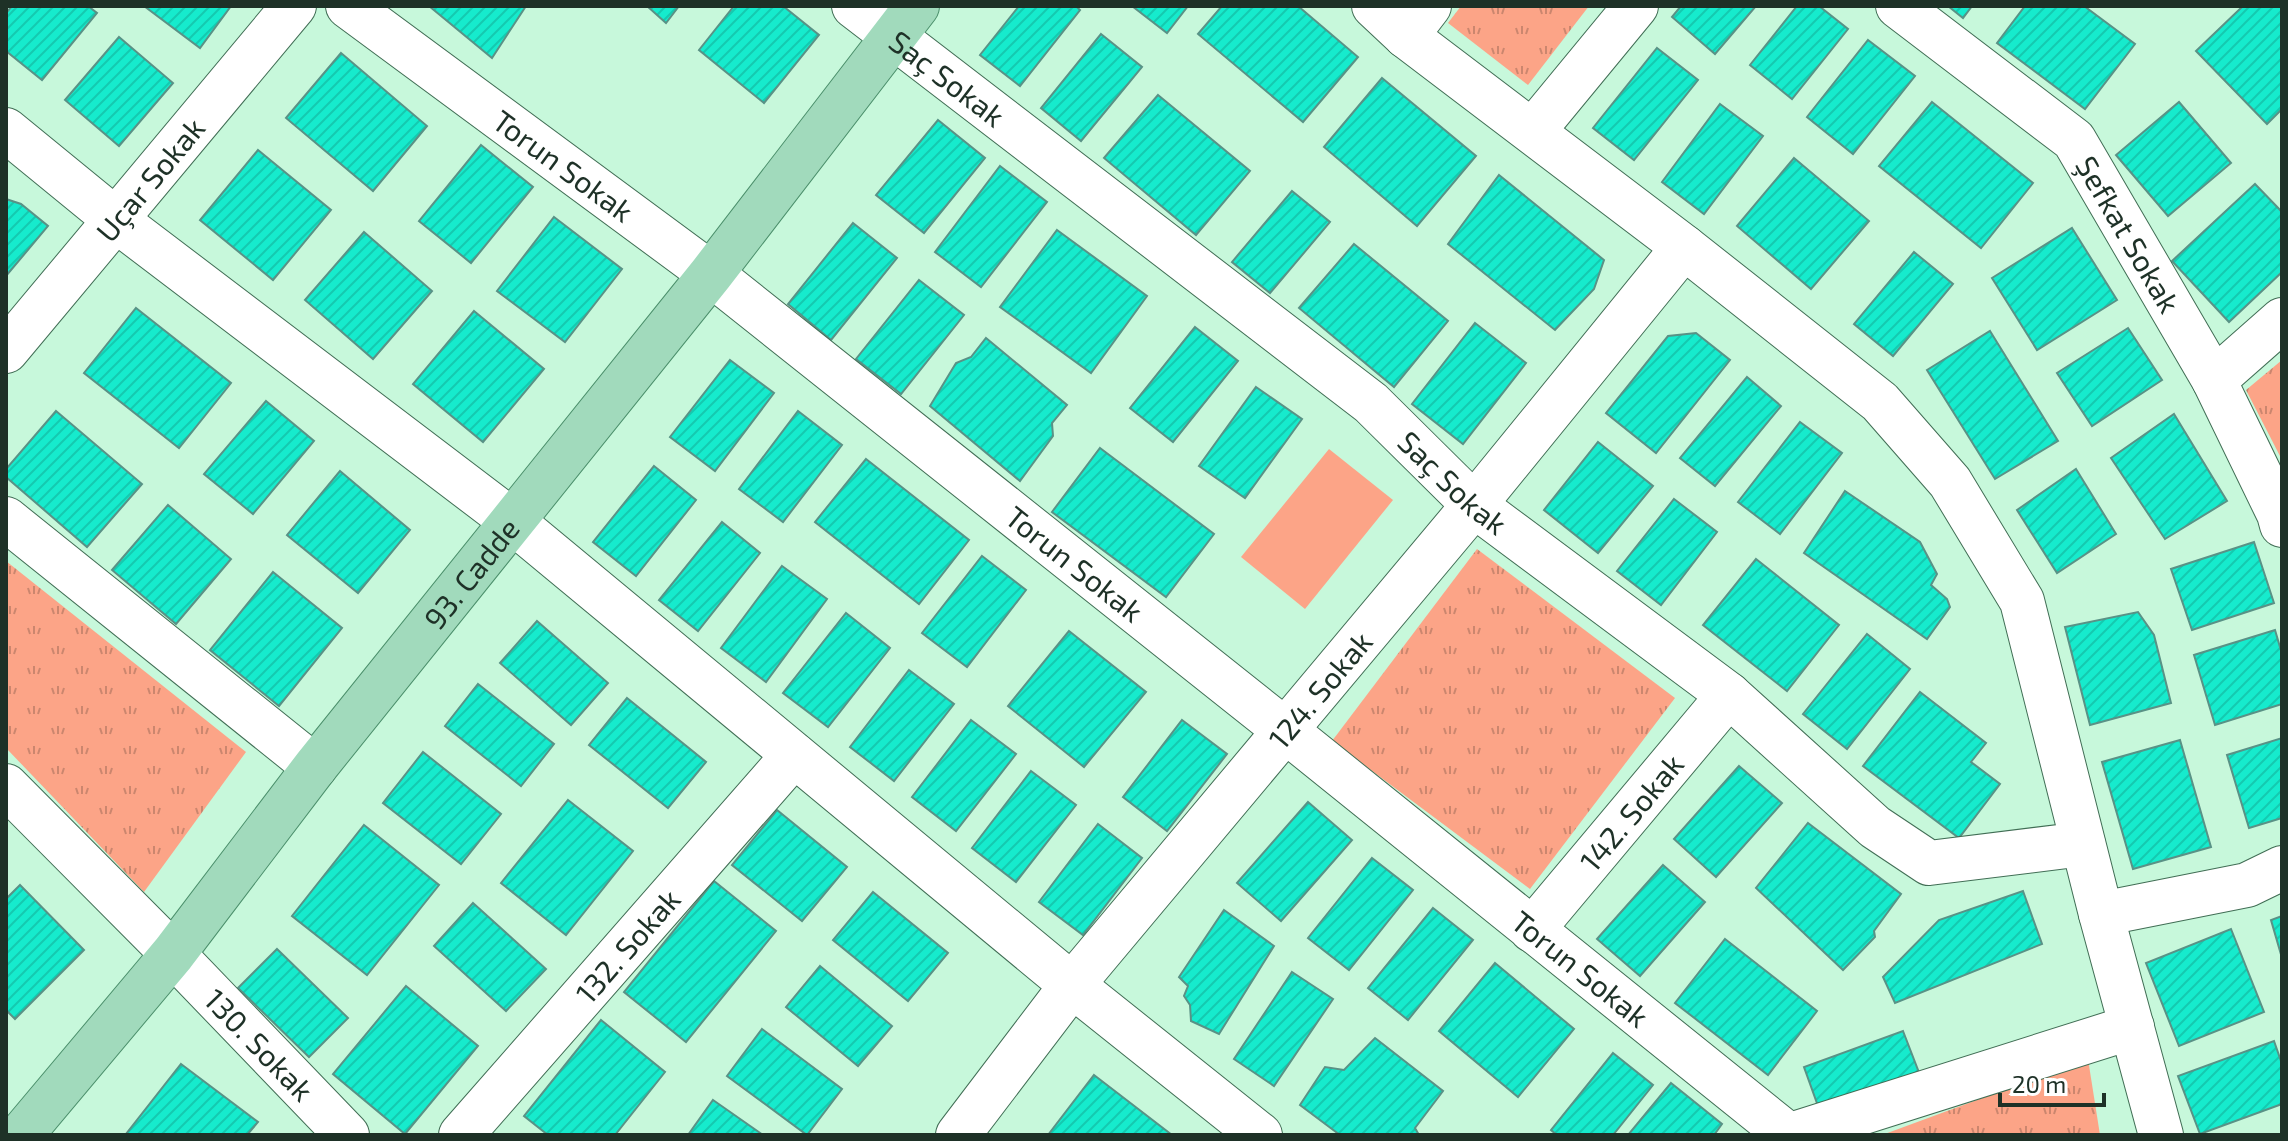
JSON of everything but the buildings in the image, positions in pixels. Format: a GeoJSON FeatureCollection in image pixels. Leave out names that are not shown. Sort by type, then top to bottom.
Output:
{"type":"FeatureCollection","features":[{"type":"Feature","properties":{"kind":"main road","name":"93. Cadde"},"geometry":{"type":"LineString","coordinates":[[21,1135],[173,954],[315,767],[711,274],[906,21]]}},
{"type":"Feature","properties":{"kind":"street","name":"Uçar Sokak"},"geometry":{"type":"LineString","coordinates":[[6,351],[294,6]]}},
{"type":"Feature","properties":{"kind":"street","name":"Torun Sokak"},"geometry":{"type":"LineString","coordinates":[[348,6],[711,274],[1790,1135]]}},
{"type":"Feature","properties":{"kind":"street","name":"Saç Sokak"},"geometry":{"type":"LineString","coordinates":[[854,6],[906,21],[1371,403],[1474,505],[1729,695],[1875,827],[1929,863],[2083,844]]}},
{"type":"Feature","properties":{"kind":"street"},"geometry":{"type":"LineString","coordinates":[[1374,6],[1418,21],[1533,131],[1880,402],[1950,482],[2022,601],[2161,1135]]}},
{"type":"Feature","properties":{"kind":"street"},"geometry":{"type":"LineString","coordinates":[[1533,131],[1636,6]]}},
{"type":"Feature","properties":{"kind":"street","name":"Şefkat Sokak"},"geometry":{"type":"LineString","coordinates":[[1898,6],[2074,140],[2214,380],[2282,525]]}},
{"type":"Feature","properties":{"kind":"street"},"geometry":{"type":"LineString","coordinates":[[6,130],[116,220],[512,521],[1072,985],[1260,1135]]}},
{"type":"Feature","properties":{"kind":"street","name":"124. Sokak"},"geometry":{"type":"LineString","coordinates":[[958,1135],[1072,985],[1474,505],[1684,247]]}},
{"type":"Feature","properties":{"kind":"street"},"geometry":{"type":"LineString","coordinates":[[2214,380],[2282,320]]}},
{"type":"Feature","properties":{"kind":"street"},"geometry":{"type":"LineString","coordinates":[[6,519],[315,767]]}},
{"type":"Feature","properties":{"kind":"street","name":"142. Sokak"},"geometry":{"type":"LineString","coordinates":[[1532,930],[1729,695]]}},
{"type":"Feature","properties":{"kind":"street","name":"132. Sokak"},"geometry":{"type":"LineString","coordinates":[[461,1135],[794,755]]}},
{"type":"Feature","properties":{"kind":"street","name":"130. Sokak"},"geometry":{"type":"LineString","coordinates":[[6,786],[347,1135]]}},
{"type":"Feature","properties":{"kind":"street"},"geometry":{"type":"LineString","coordinates":[[2101,914],[2247,885],[2282,868]]}},
{"type":"Feature","properties":{"kind":"street"},"geometry":{"type":"LineString","coordinates":[[1790,1135],[2132,1027]]}},
{"type":"Feature","properties":{"kind":"green space"},"geometry":{"type":"Polygon","coordinates":[[[1461,6],[1589,6],[1528,85],[1448,23],[1461,6]]]}},
{"type":"Feature","properties":{"kind":"green space"},"geometry":{"type":"Polygon","coordinates":[[[2282,360],[2282,460],[2246,390],[2282,360]]]}},
{"type":"Feature","properties":{"kind":"green space"},"geometry":{"type":"Polygon","coordinates":[[[1329,449],[1393,500],[1305,609],[1241,557],[1329,449]]]}},
{"type":"Feature","properties":{"kind":"green space"},"geometry":{"type":"Polygon","coordinates":[[[1477,549],[1675,698],[1530,889],[1332,741],[1477,549]]]}},
{"type":"Feature","properties":{"kind":"green space"},"geometry":{"type":"Polygon","coordinates":[[[6,561],[246,752],[144,892],[6,748],[6,561]]]}},
{"type":"Feature","properties":{"kind":"green space"},"geometry":{"type":"Polygon","coordinates":[[[2088,1059],[2100,1135],[1882,1135],[2088,1059]]]}}]}
